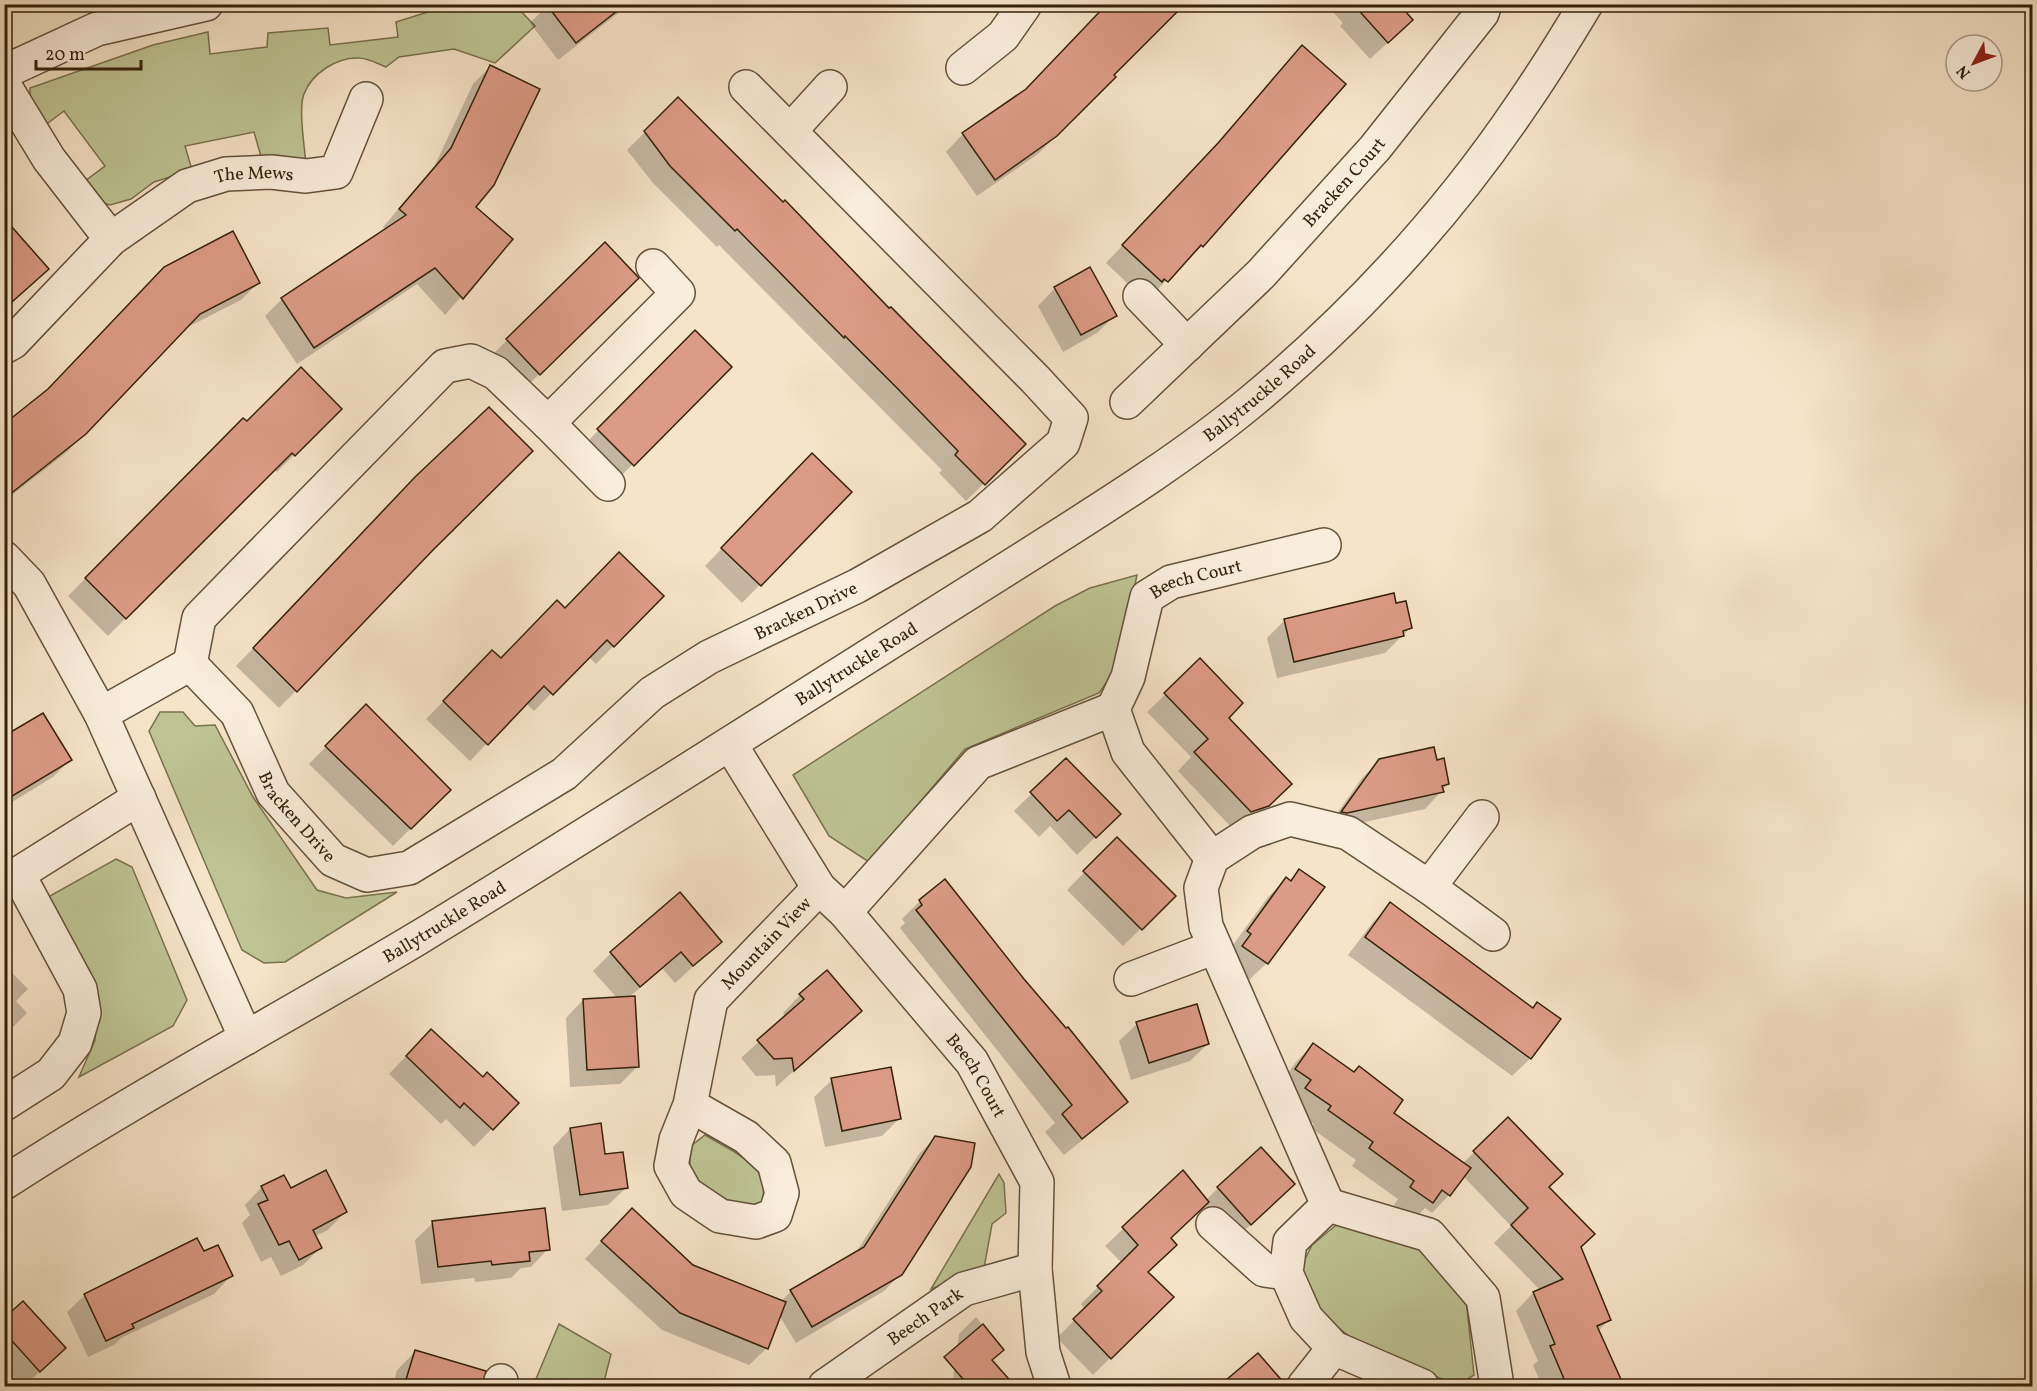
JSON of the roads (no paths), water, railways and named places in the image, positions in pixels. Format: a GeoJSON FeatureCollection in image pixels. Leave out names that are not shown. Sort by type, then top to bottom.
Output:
{"type":"FeatureCollection","features":[{"type":"Feature","properties":{"kind":"street"},"geometry":{"type":"LineString","coordinates":[[4,72],[97,29],[206,4]]}},
{"type":"Feature","properties":{"kind":"street","name":"Bracken Court"},"geometry":{"type":"LineString","coordinates":[[1127,402],[1261,273],[1375,148],[1482,13],[1485,4]]}},
{"type":"Feature","properties":{"kind":"street","name":"Ballytruckle Road"},"geometry":{"type":"LineString","coordinates":[[4,1183],[130,1104],[420,936],[730,744],[1126,493],[1195,445],[1314,347],[1383,278],[1451,201],[1521,107],[1586,4]]}},
{"type":"Feature","properties":{"kind":"street"},"geometry":{"type":"LineString","coordinates":[[963,68],[1003,36],[1024,5]]}},
{"type":"Feature","properties":{"kind":"street"},"geometry":{"type":"LineString","coordinates":[[4,85],[50,159],[111,239]]}},
{"type":"Feature","properties":{"kind":"street","name":"Bracken Drive"},"geometry":{"type":"LineString","coordinates":[[190,664],[237,713],[273,793],[333,860],[367,874],[409,868],[564,774],[652,693],[691,668],[709,657],[857,586],[980,516],[1064,443],[1071,418],[746,87]]}},
{"type":"Feature","properties":{"kind":"street"},"geometry":{"type":"LineString","coordinates":[[790,131],[830,87]]}},
{"type":"Feature","properties":{"kind":"street","name":"The Mews"},"geometry":{"type":"LineString","coordinates":[[4,347],[13,342],[111,239],[187,186],[226,174],[271,172],[306,176],[336,172],[366,99]]}},
{"type":"Feature","properties":{"kind":"street"},"geometry":{"type":"LineString","coordinates":[[548,423],[678,292],[653,266]]}},
{"type":"Feature","properties":{"kind":"street"},"geometry":{"type":"LineString","coordinates":[[1140,296],[1186,345]]}},
{"type":"Feature","properties":{"kind":"street"},"geometry":{"type":"LineString","coordinates":[[101,714],[190,664],[199,618],[445,366],[471,361],[496,373],[608,484]]}},
{"type":"Feature","properties":{"kind":"street","name":"Beech Court"},"geometry":{"type":"LineString","coordinates":[[1113,709],[1128,676],[1147,597],[1171,582],[1324,545]]}},
{"type":"Feature","properties":{"kind":"street"},"geometry":{"type":"LineString","coordinates":[[4,558],[29,584],[101,714],[246,1038]]}},
{"type":"Feature","properties":{"kind":"street"},"geometry":{"type":"LineString","coordinates":[[844,912],[978,763],[1113,709],[1128,752],[1212,858]]}},
{"type":"Feature","properties":{"kind":"street","name":"Beech Court"},"geometry":{"type":"LineString","coordinates":[[730,744],[819,888],[844,912],[972,1062],[1037,1182],[1035,1269],[1043,1352],[1054,1386]]}},
{"type":"Feature","properties":{"kind":"street"},"geometry":{"type":"LineString","coordinates":[[4,1104],[51,1074],[75,1043],[84,1013],[80,989],[11,876],[139,798]]}},
{"type":"Feature","properties":{"kind":"street"},"geometry":{"type":"LineString","coordinates":[[1429,887],[1482,817]]}},
{"type":"Feature","properties":{"kind":"street"},"geometry":{"type":"LineString","coordinates":[[1493,934],[1348,832],[1290,819],[1252,832],[1212,858],[1201,888],[1206,926],[1328,1205],[1429,1235],[1483,1298],[1497,1386]]}},
{"type":"Feature","properties":{"kind":"street","name":"Mountain View"},"geometry":{"type":"LineString","coordinates":[[690,1105],[711,1000],[819,888]]}},
{"type":"Feature","properties":{"kind":"street"},"geometry":{"type":"LineString","coordinates":[[1131,979],[1215,947]]}},
{"type":"Feature","properties":{"kind":"street"},"geometry":{"type":"LineString","coordinates":[[1328,1205],[1290,1242],[1286,1273],[1306,1318],[1334,1348],[1422,1386]]}},
{"type":"Feature","properties":{"kind":"street"},"geometry":{"type":"LineString","coordinates":[[1214,1224],[1264,1270],[1286,1273]]}},
{"type":"Feature","properties":{"kind":"street","name":"Beech Park"},"geometry":{"type":"LineString","coordinates":[[825,1386],[964,1289],[1035,1269]]}},
{"type":"Feature","properties":{"kind":"street"},"geometry":{"type":"LineString","coordinates":[[1304,1386],[1334,1348]]}}]}
